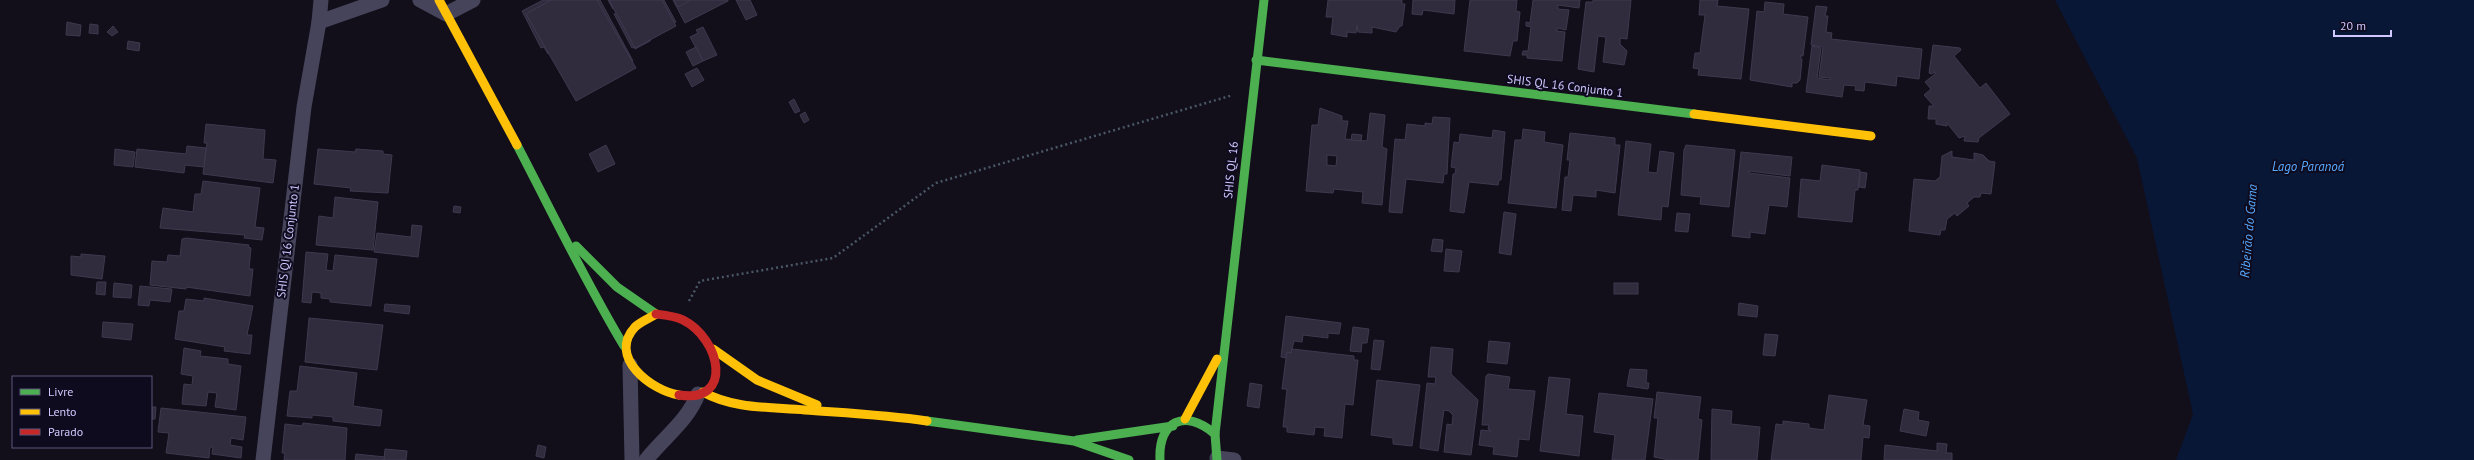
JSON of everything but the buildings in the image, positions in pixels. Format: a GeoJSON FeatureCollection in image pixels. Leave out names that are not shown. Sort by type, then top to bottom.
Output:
{"type":"FeatureCollection","features":[{"type":"Feature","properties":{"kind":"street","name":"SHIS QI 16 Conjunto 1"},"geometry":{"type":"LineString","coordinates":[[263,460],[304,107],[319,22],[321,0]]}},
{"type":"Feature","properties":{"kind":"street"},"geometry":{"type":"LineString","coordinates":[[319,22],[382,0]]}},
{"type":"Feature","properties":{"kind":"street"},"geometry":{"type":"LineString","coordinates":[[420,0],[446,14]]}},
{"type":"Feature","properties":{"kind":"street"},"geometry":{"type":"LineString","coordinates":[[439,0],[565,236],[590,290],[624,346],[630,365],[632,460]]}},
{"type":"Feature","properties":{"kind":"street"},"geometry":{"type":"LineString","coordinates":[[446,14],[473,0]]}},
{"type":"Feature","properties":{"kind":"street","name":"SHIS QL 16"},"geometry":{"type":"LineString","coordinates":[[1217,459],[1214,434],[1252,89],[1264,0]]}},
{"type":"Feature","properties":{"kind":"street","name":"SHIS QL 16 Conjunto 1"},"geometry":{"type":"LineString","coordinates":[[1256,60],[1871,136]]}},
{"type":"Feature","properties":{"kind":"street"},"geometry":{"type":"LineString","coordinates":[[565,236],[617,287],[656,314],[680,319],[697,330],[713,349],[757,380],[827,410]]}},
{"type":"Feature","properties":{"kind":"street"},"geometry":{"type":"LineString","coordinates":[[624,346],[629,332],[638,322],[656,314]]}},
{"type":"Feature","properties":{"kind":"street","name":"SHIS QL 16"},"geometry":{"type":"LineString","coordinates":[[1185,420],[1225,343]]}},
{"type":"Feature","properties":{"kind":"street"},"geometry":{"type":"LineString","coordinates":[[646,460],[686,418],[701,393],[716,374],[716,357],[713,349]]}},
{"type":"Feature","properties":{"kind":"street"},"geometry":{"type":"LineString","coordinates":[[630,365],[652,386],[687,397],[701,393],[740,405],[808,411],[827,410],[893,416],[1074,440],[1129,460]]}},
{"type":"Feature","properties":{"kind":"street"},"geometry":{"type":"LineString","coordinates":[[1074,440],[1173,426],[1185,420],[1205,425],[1214,434]]}},
{"type":"Feature","properties":{"kind":"street"},"geometry":{"type":"LineString","coordinates":[[1160,460],[1160,445],[1173,426]]}},
{"type":"Feature","properties":{"kind":"street"},"geometry":{"type":"LineString","coordinates":[[1217,459],[1234,460]]}},
{"type":"Feature","properties":{"kind":"path"},"geometry":{"type":"LineString","coordinates":[[680,319],[700,281],[833,258],[936,183],[1252,89]]}},
{"type":"Feature","properties":{"kind":"water","name":"Lago Paranoá"},"geometry":{"type":"Polygon","coordinates":[[[2055,0],[2474,0],[2474,460],[2176,460],[2193,414],[2137,158],[2055,0]]]}},
{"type":"Feature","properties":{"kind":"traffic: fast"},"geometry":{"type":"LineString","coordinates":[[1215,434],[1264,0]]}},
{"type":"Feature","properties":{"kind":"traffic: fast"},"geometry":{"type":"LineString","coordinates":[[1256,60],[1694,114]]}},
{"type":"Feature","properties":{"kind":"traffic: fast"},"geometry":{"type":"LineString","coordinates":[[517,145],[582,272],[624,346]]}},
{"type":"Feature","properties":{"kind":"traffic: fast"},"geometry":{"type":"LineString","coordinates":[[576,246],[617,287],[656,314]]}},
{"type":"Feature","properties":{"kind":"traffic: fast"},"geometry":{"type":"LineString","coordinates":[[927,421],[1074,441],[1129,460]]}},
{"type":"Feature","properties":{"kind":"traffic: fast"},"geometry":{"type":"LineString","coordinates":[[1160,460],[1164,436],[1169,428],[1176,423],[1184,421],[1193,422],[1204,426],[1215,434],[1217,460]]}},
{"type":"Feature","properties":{"kind":"traffic: fast"},"geometry":{"type":"LineString","coordinates":[[1077,440],[1173,426]]}},
{"type":"Feature","properties":{"kind":"traffic: slow"},"geometry":{"type":"LineString","coordinates":[[439,0],[517,145]]}},
{"type":"Feature","properties":{"kind":"traffic: slow"},"geometry":{"type":"LineString","coordinates":[[1694,114],[1871,136]]}},
{"type":"Feature","properties":{"kind":"traffic: slow"},"geometry":{"type":"LineString","coordinates":[[656,314],[635,327],[628,338],[626,350],[629,361],[636,371],[646,380],[657,387],[679,395]]}},
{"type":"Feature","properties":{"kind":"traffic: slow"},"geometry":{"type":"LineString","coordinates":[[713,349],[757,380],[817,405]]}},
{"type":"Feature","properties":{"kind":"traffic: slow"},"geometry":{"type":"LineString","coordinates":[[1185,419],[1217,359]]}},
{"type":"Feature","properties":{"kind":"traffic: slow"},"geometry":{"type":"LineString","coordinates":[[703,392],[727,402],[752,406],[866,414],[927,421]]}},
{"type":"Feature","properties":{"kind":"traffic: jam"},"geometry":{"type":"LineString","coordinates":[[656,314],[683,320],[696,329],[706,341],[713,354],[716,368],[714,380],[708,390],[697,395],[679,395]]}},
{"type":"Feature","properties":{"kind":"water label","name":"Ribeirão do Gama"},"geometry":{"type":"Point","coordinates":[2248,231]}}]}
